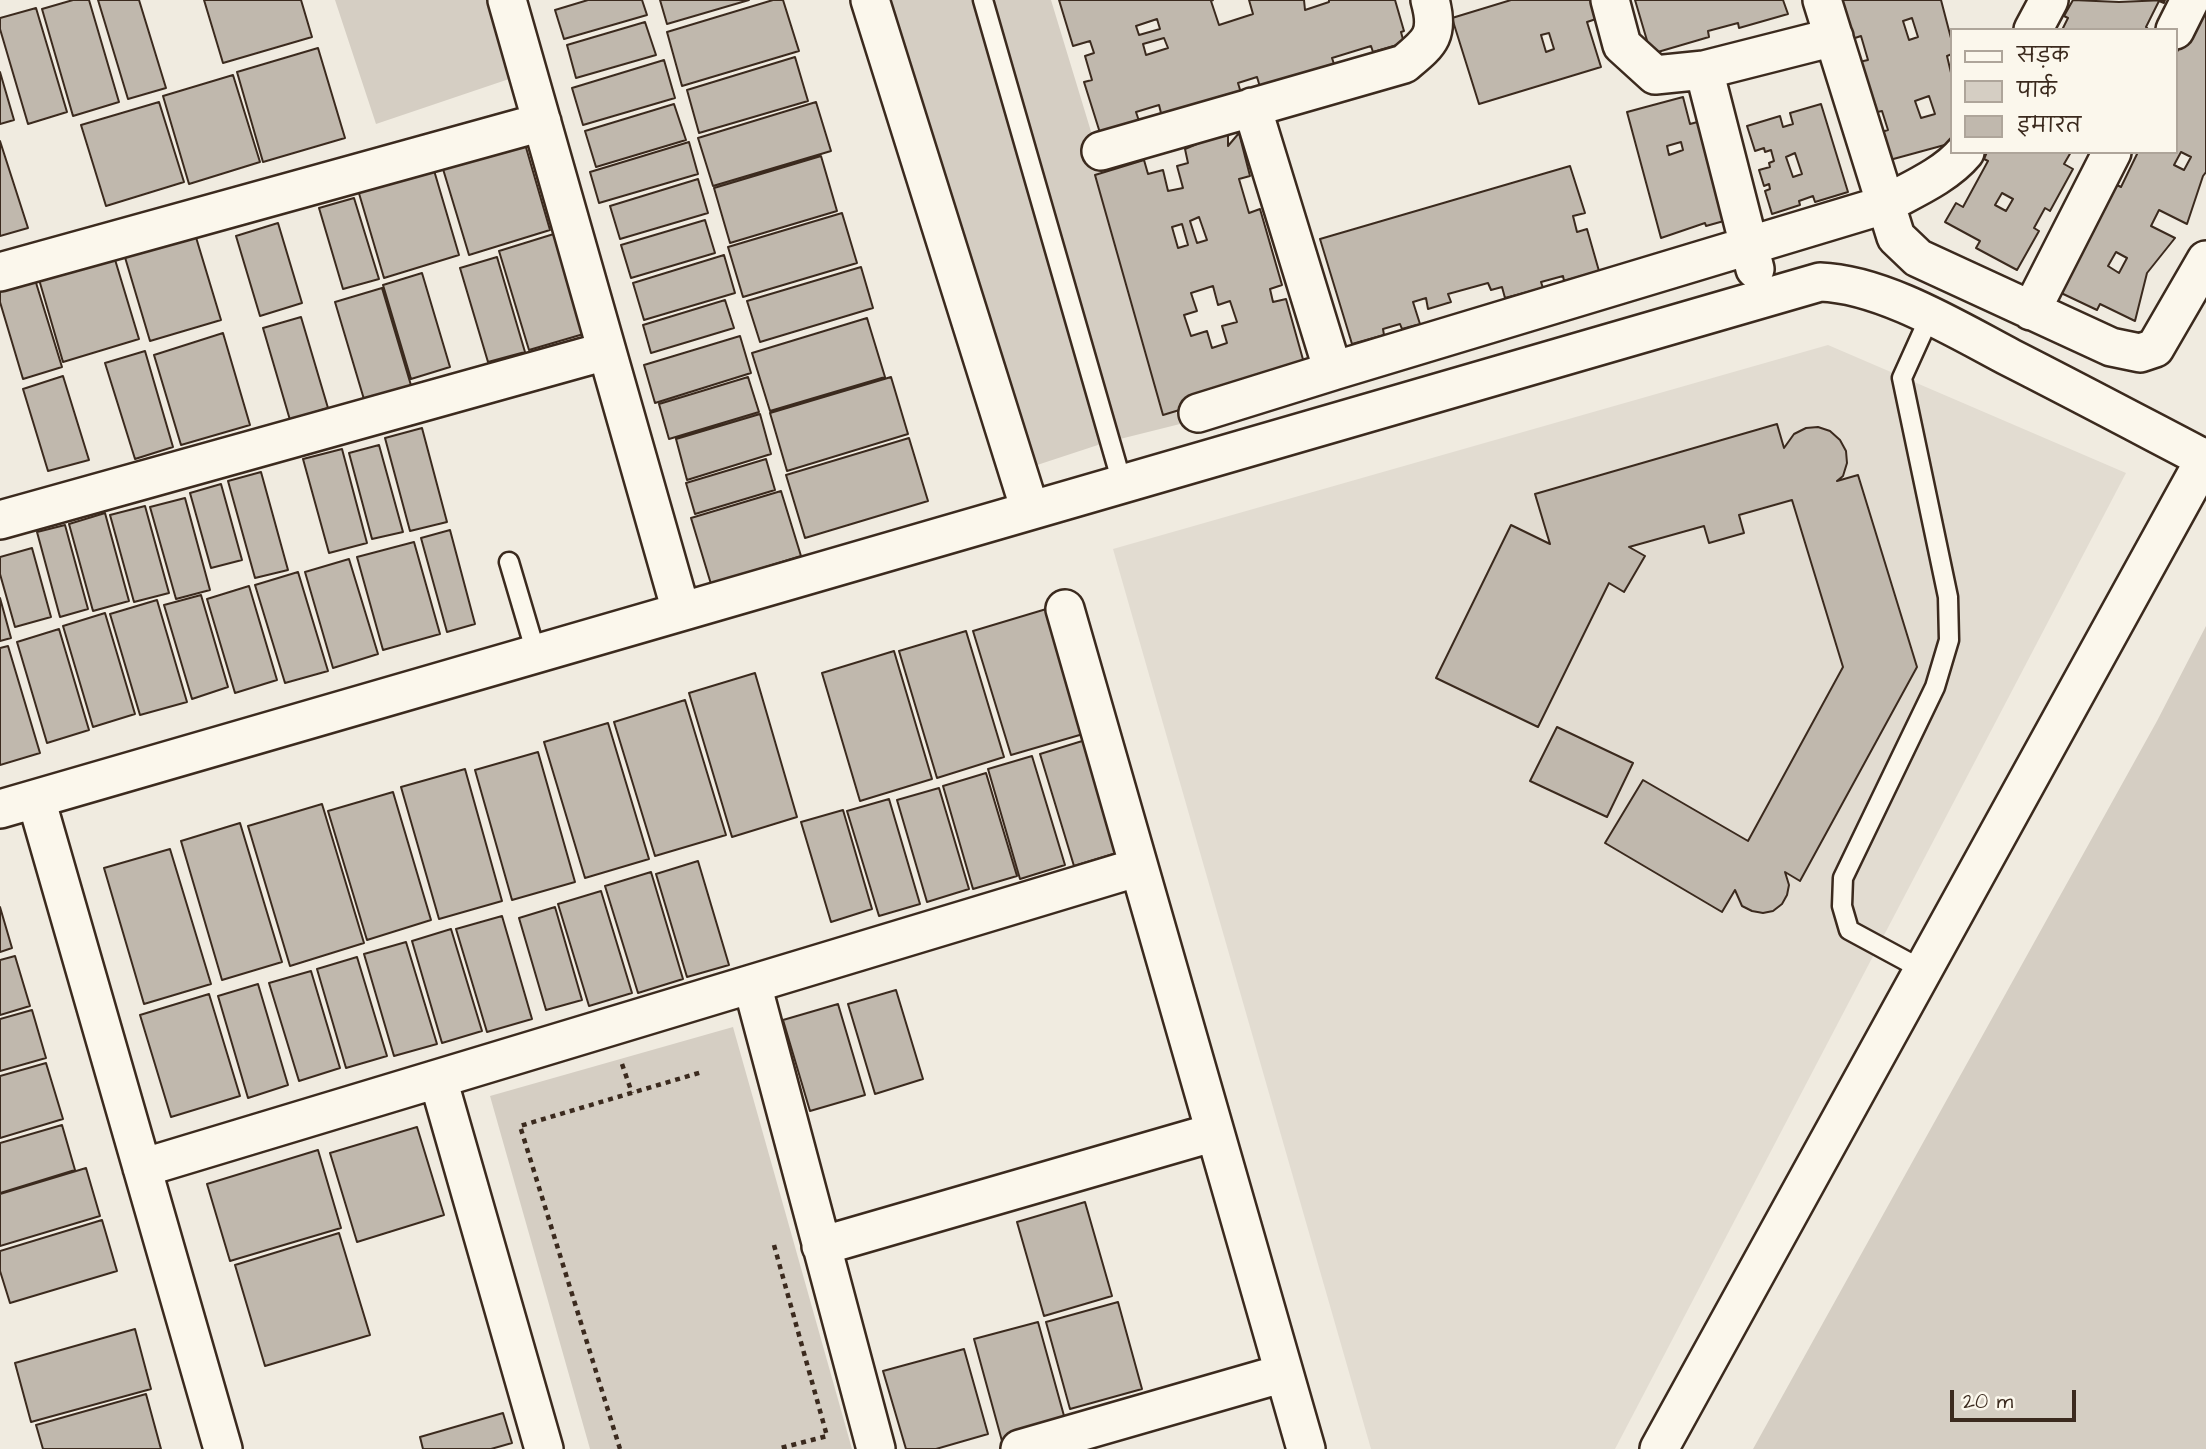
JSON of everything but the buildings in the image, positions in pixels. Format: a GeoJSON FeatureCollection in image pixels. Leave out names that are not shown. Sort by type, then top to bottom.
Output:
{"type":"FeatureCollection","features":[{"type":"Feature","properties":{"kind":"street"},"geometry":{"type":"LineString","coordinates":[[507,0],[681,611]]}},
{"type":"Feature","properties":{"kind":"street"},"geometry":{"type":"LineString","coordinates":[[870,0],[1030,510]]}},
{"type":"Feature","properties":{"kind":"street"},"geometry":{"type":"LineString","coordinates":[[1101,152],[1404,64],[1430,42],[1435,17],[1430,0]]}},
{"type":"Feature","properties":{"kind":"street"},"geometry":{"type":"LineString","coordinates":[[1610,0],[1622,44],[1655,75],[1704,71],[1834,37]]}},
{"type":"Feature","properties":{"kind":"street"},"geometry":{"type":"LineString","coordinates":[[1822,0],[1884,205],[1896,237],[1918,258],[2111,347],[2140,353],[2155,348],[2206,260]]}},
{"type":"Feature","properties":{"kind":"street"},"geometry":{"type":"LineString","coordinates":[[2034,28],[2049,0]]}},
{"type":"Feature","properties":{"kind":"street"},"geometry":{"type":"LineString","coordinates":[[2176,28],[2190,0]]}},
{"type":"Feature","properties":{"kind":"street"},"geometry":{"type":"LineString","coordinates":[[1704,71],[1762,297]]}},
{"type":"Feature","properties":{"kind":"street"},"geometry":{"type":"LineString","coordinates":[[1252,107],[1333,371]]}},
{"type":"Feature","properties":{"kind":"street"},"geometry":{"type":"LineString","coordinates":[[0,272],[542,122]]}},
{"type":"Feature","properties":{"kind":"street"},"geometry":{"type":"LineString","coordinates":[[1198,413],[1884,205],[1921,184],[1963,154]]}},
{"type":"Feature","properties":{"kind":"street"},"geometry":{"type":"LineString","coordinates":[[2031,311],[2111,154]]}},
{"type":"Feature","properties":{"kind":"street"},"geometry":{"type":"LineString","coordinates":[[0,809],[1762,297],[1820,282],[1841,282],[1857,286],[1930,316],[2206,458],[1659,1449]]}},
{"type":"Feature","properties":{"kind":"street"},"geometry":{"type":"LineString","coordinates":[[0,520],[606,351]]}},
{"type":"Feature","properties":{"kind":"street"},"geometry":{"type":"LineString","coordinates":[[1065,609],[1306,1449]]}},
{"type":"Feature","properties":{"kind":"street"},"geometry":{"type":"LineString","coordinates":[[36,799],[223,1449]]}},
{"type":"Feature","properties":{"kind":"street"},"geometry":{"type":"LineString","coordinates":[[142,1168],[1139,867]]}},
{"type":"Feature","properties":{"kind":"street"},"geometry":{"type":"LineString","coordinates":[[752,984],[876,1449]]}},
{"type":"Feature","properties":{"kind":"street"},"geometry":{"type":"LineString","coordinates":[[438,1079],[544,1449]]}},
{"type":"Feature","properties":{"kind":"street"},"geometry":{"type":"LineString","coordinates":[[821,1246],[1215,1132]]}},
{"type":"Feature","properties":{"kind":"street"},"geometry":{"type":"LineString","coordinates":[[1020,1449],[1284,1373]]}},
{"type":"Feature","properties":{"kind":"lane"},"geometry":{"type":"LineString","coordinates":[[983,0],[1122,483]]}},
{"type":"Feature","properties":{"kind":"lane"},"geometry":{"type":"LineString","coordinates":[[1923,970],[1849,930],[1842,906],[1843,878],[1935,687],[1948,640],[1948,597],[1902,378],[1930,316]]}},
{"type":"Feature","properties":{"kind":"lane"},"geometry":{"type":"LineString","coordinates":[[509,562],[536,653]]}},
{"type":"Feature","properties":{"kind":"path"},"geometry":{"type":"LineString","coordinates":[[620,1449],[520,1126],[702,1072]]}},
{"type":"Feature","properties":{"kind":"path"},"geometry":{"type":"LineString","coordinates":[[774,1245],[827,1436],[777,1449]]}},
{"type":"Feature","properties":{"kind":"shaded area"},"geometry":{"type":"Polygon","coordinates":[[[1828,345],[2126,473],[1615,1449],[1371,1449],[1113,549],[1828,345]]]}},
{"type":"Feature","properties":{"kind":"green space"},"geometry":{"type":"Polygon","coordinates":[[[335,0],[489,0],[515,77],[376,124],[335,0]]]}},
{"type":"Feature","properties":{"kind":"green space"},"geometry":{"type":"Polygon","coordinates":[[[890,0],[1051,0],[1180,424],[1104,443],[1028,468],[890,0]]]}},
{"type":"Feature","properties":{"kind":"green space"},"geometry":{"type":"Polygon","coordinates":[[[2206,626],[2206,1449],[1753,1449],[2157,721],[2206,626]]]}},
{"type":"Feature","properties":{"kind":"green space"},"geometry":{"type":"Polygon","coordinates":[[[733,1027],[852,1449],[590,1449],[490,1096],[733,1027]]]}}]}
